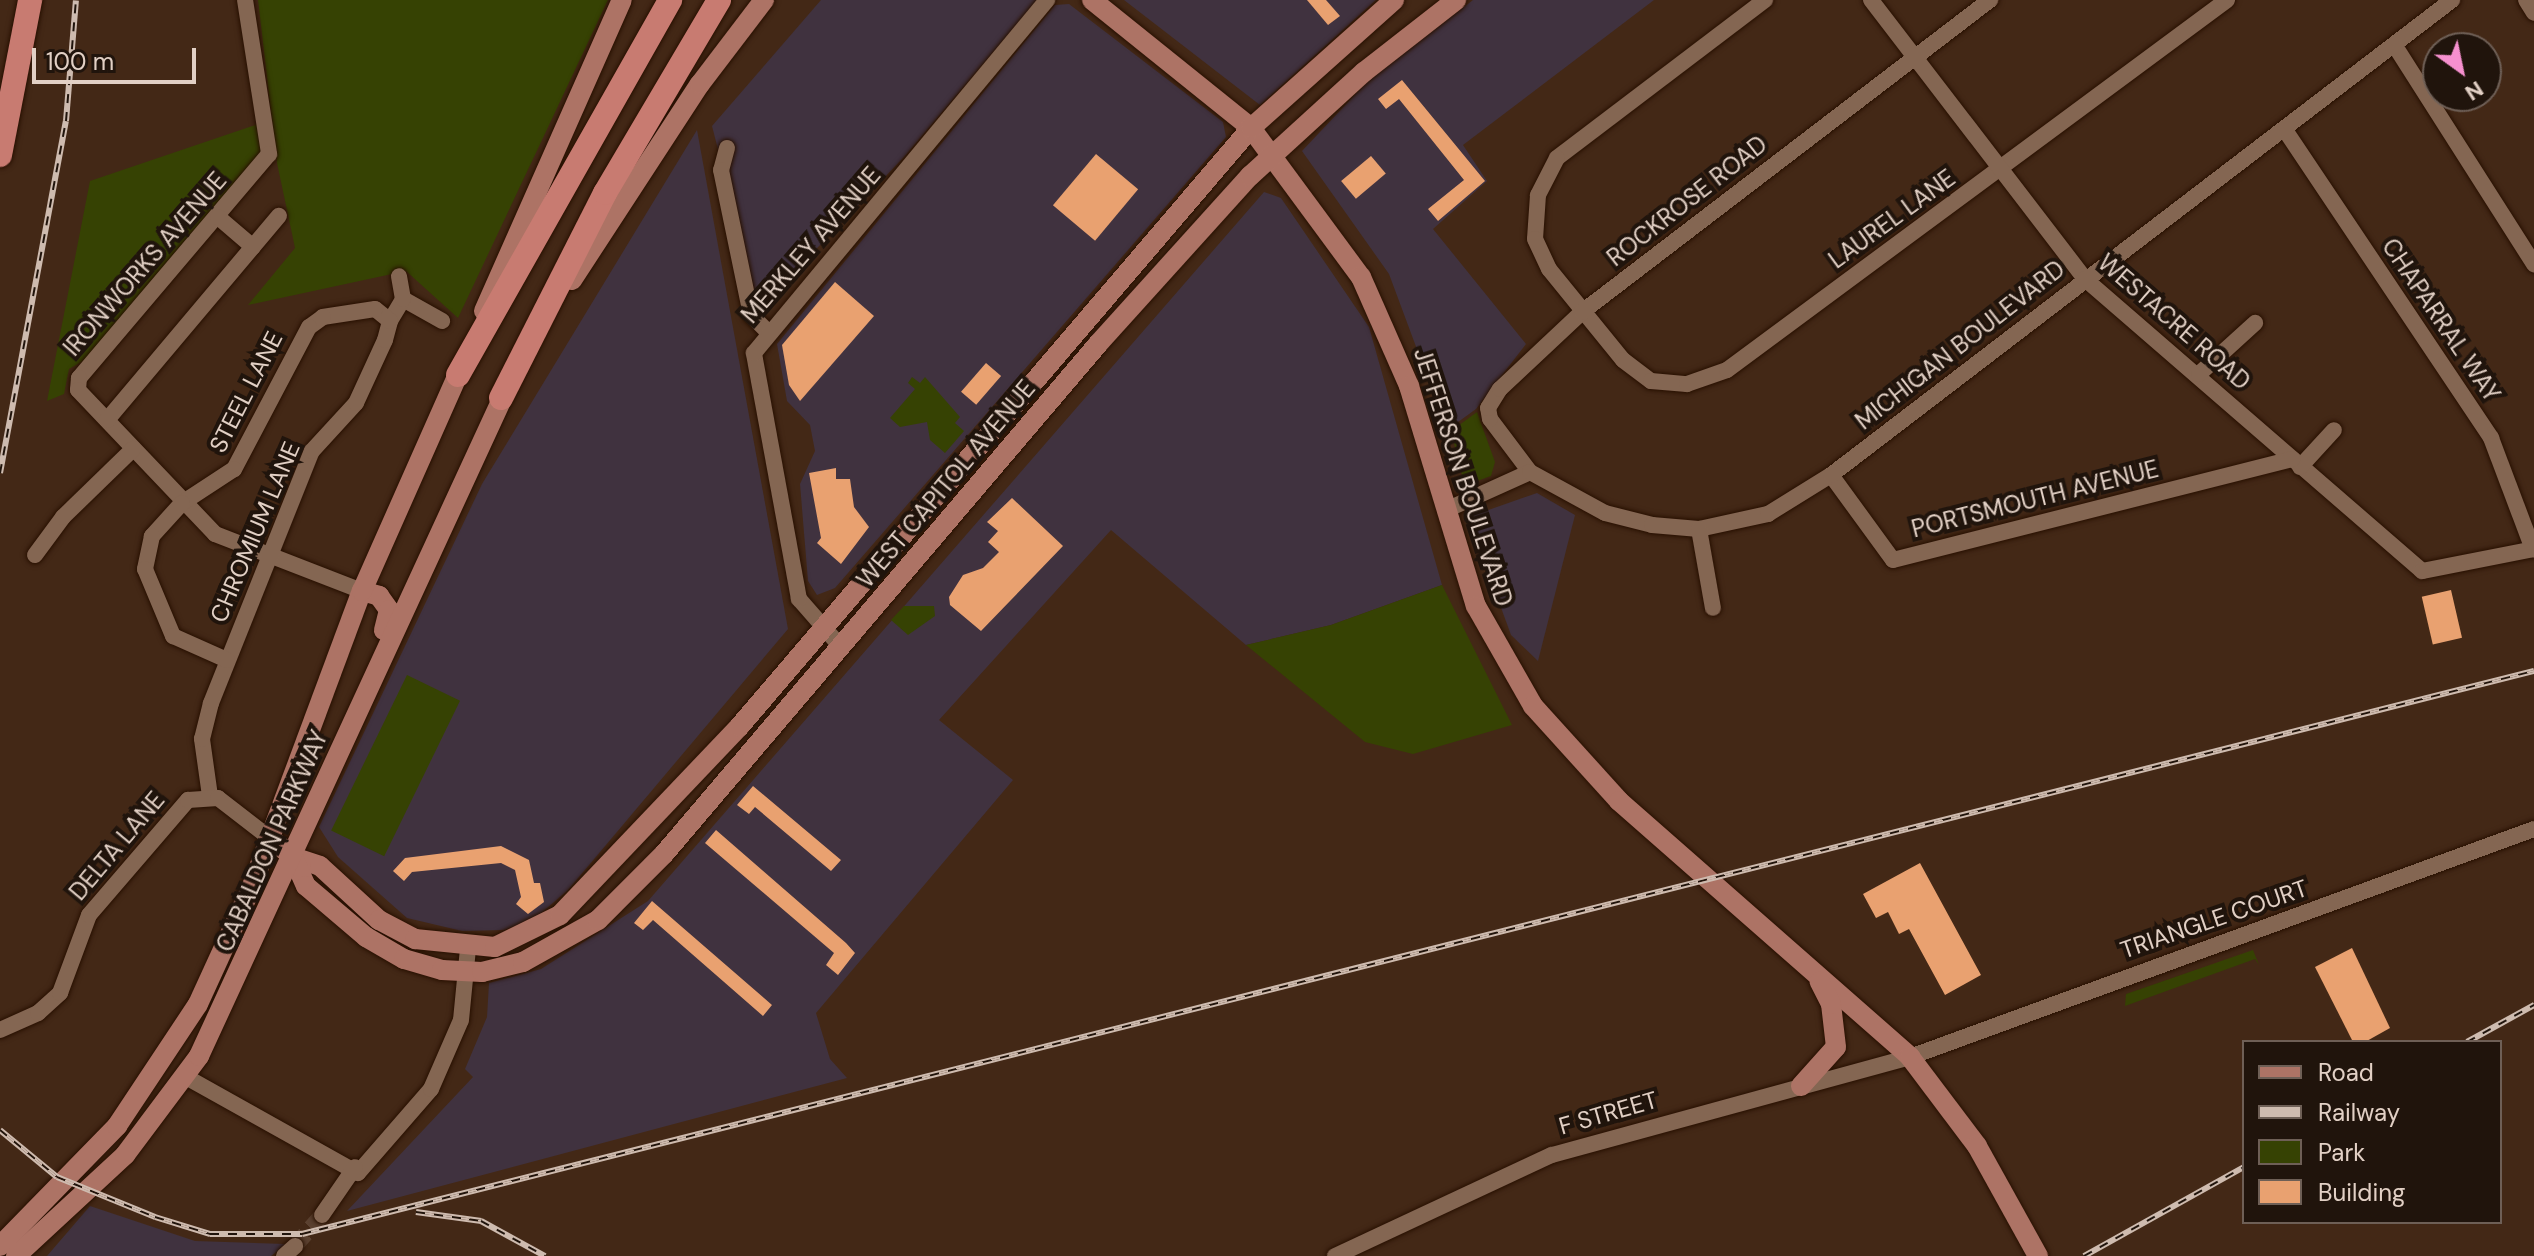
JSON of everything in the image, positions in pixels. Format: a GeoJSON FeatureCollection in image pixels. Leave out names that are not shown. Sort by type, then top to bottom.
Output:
{"type":"FeatureCollection","features":[{"type":"Feature","properties":{"kind":"highway"},"geometry":{"type":"LineString","coordinates":[[0,155],[30,0]]}},
{"type":"Feature","properties":{"kind":"highway"},"geometry":{"type":"LineString","coordinates":[[458,375],[670,0]]}},
{"type":"Feature","properties":{"kind":"highway"},"geometry":{"type":"LineString","coordinates":[[501,398],[605,193],[719,0]]}},
{"type":"Feature","properties":{"kind":"main road","name":"CABALDON PARKWAY"},"geometry":{"type":"LineString","coordinates":[[0,1246],[97,1150],[171,1049],[223,953],[271,839],[362,591],[622,0]]}},
{"type":"Feature","properties":{"kind":"main road","name":"CABALDON PARKWAY"},"geometry":{"type":"LineString","coordinates":[[16,1256],[125,1155],[186,1077],[293,857],[501,398],[649,158],[764,0]]}},
{"type":"Feature","properties":{"kind":"main road","name":"JEFFERSON BOULEVARD"},"geometry":{"type":"LineString","coordinates":[[1092,0],[1251,128],[1378,308],[1409,386],[1476,606],[1533,706],[1619,801],[1910,1057],[1977,1146],[2038,1256]]}},
{"type":"Feature","properties":{"kind":"main road","name":"WEST CAPITOL AVENUE"},"geometry":{"type":"LineString","coordinates":[[468,949],[532,933],[576,901],[820,629],[1251,128],[1394,0]]}},
{"type":"Feature","properties":{"kind":"main road","name":"WEST CAPITOL AVENUE"},"geometry":{"type":"LineString","coordinates":[[466,973],[538,956],[614,908],[1003,459],[1084,361],[1272,156],[1364,72],[1456,0]]}},
{"type":"Feature","properties":{"kind":"main road"},"geometry":{"type":"LineString","coordinates":[[1084,361],[1079,352],[1100,306]]}},
{"type":"Feature","properties":{"kind":"main road"},"geometry":{"type":"LineString","coordinates":[[1003,459],[996,449],[1005,417]]}},
{"type":"Feature","properties":{"kind":"main road"},"geometry":{"type":"LineString","coordinates":[[362,591],[385,602],[390,616],[367,670],[365,694]]}},
{"type":"Feature","properties":{"kind":"main road"},"geometry":{"type":"LineString","coordinates":[[271,839],[293,857],[320,866],[398,932],[468,949]]}},
{"type":"Feature","properties":{"kind":"main road"},"geometry":{"type":"LineString","coordinates":[[293,857],[306,886],[384,950],[466,973]]}},
{"type":"Feature","properties":{"kind":"main road"},"geometry":{"type":"LineString","coordinates":[[1801,1086],[1830,1058],[1838,1036],[1831,1004],[1814,971]]}},
{"type":"Feature","properties":{"kind":"street","name":"IRONWORKS AVENUE"},"geometry":{"type":"LineString","coordinates":[[245,0],[269,154],[79,378],[80,394],[215,534],[362,591]]}},
{"type":"Feature","properties":{"kind":"street","name":"MERKLEY AVENUE"},"geometry":{"type":"LineString","coordinates":[[841,647],[820,629],[799,599],[752,369],[767,331],[1047,0]]}},
{"type":"Feature","properties":{"kind":"street","name":"LAUREL LANE"},"geometry":{"type":"LineString","coordinates":[[1765,0],[1557,158],[1538,195],[1535,239],[1582,312],[1623,360],[1651,381],[1687,384],[1727,370],[2227,0]]}},
{"type":"Feature","properties":{"kind":"street","name":"WESTACRE ROAD"},"geometry":{"type":"LineString","coordinates":[[1871,0],[1999,171],[2085,279],[2199,374],[2296,463],[2422,571],[2533,549]]}},
{"type":"Feature","properties":{"kind":"street","name":"ROCKROSE ROAD"},"geometry":{"type":"LineString","coordinates":[[1530,472],[1488,408],[1582,312],[1990,0]]}},
{"type":"Feature","properties":{"kind":"street","name":"MICHIGAN BOULEVARD"},"geometry":{"type":"LineString","coordinates":[[1530,472],[1605,513],[1699,529],[1768,514],[1831,475],[2452,0]]}},
{"type":"Feature","properties":{"kind":"street"},"geometry":{"type":"LineString","coordinates":[[2526,0],[2534,13]]}},
{"type":"Feature","properties":{"kind":"street"},"geometry":{"type":"LineString","coordinates":[[2395,46],[2534,264]]}},
{"type":"Feature","properties":{"kind":"street","name":"CHAPARRAL WAY"},"geometry":{"type":"LineString","coordinates":[[2285,130],[2491,438],[2533,549]]}},
{"type":"Feature","properties":{"kind":"street"},"geometry":{"type":"LineString","coordinates":[[727,148],[721,170],[751,315],[767,331]]}},
{"type":"Feature","properties":{"kind":"street"},"geometry":{"type":"LineString","coordinates":[[107,420],[279,216]]}},
{"type":"Feature","properties":{"kind":"street"},"geometry":{"type":"LineString","coordinates":[[218,217],[253,247]]}},
{"type":"Feature","properties":{"kind":"street"},"geometry":{"type":"LineString","coordinates":[[399,276],[403,299],[442,321]]}},
{"type":"Feature","properties":{"kind":"street","name":"CHROMIUM LANE"},"geometry":{"type":"LineString","coordinates":[[210,796],[202,739],[227,660],[312,451],[356,403],[390,321],[403,299]]}},
{"type":"Feature","properties":{"kind":"street","name":"STEEL LANE"},"geometry":{"type":"LineString","coordinates":[[227,660],[173,636],[150,587],[144,556],[152,536],[182,503],[234,469],[309,327],[323,317],[375,309],[390,321]]}},
{"type":"Feature","properties":{"kind":"street"},"geometry":{"type":"LineString","coordinates":[[2199,374],[2255,323]]}},
{"type":"Feature","properties":{"kind":"street"},"geometry":{"type":"LineString","coordinates":[[2296,463],[2334,430]]}},
{"type":"Feature","properties":{"kind":"street"},"geometry":{"type":"LineString","coordinates":[[35,555],[60,520],[133,449]]}},
{"type":"Feature","properties":{"kind":"street","name":"PORTSMOUTH AVENUE"},"geometry":{"type":"LineString","coordinates":[[1831,475],[1893,560],[2296,463]]}},
{"type":"Feature","properties":{"kind":"street"},"geometry":{"type":"LineString","coordinates":[[1446,510],[1530,472]]}},
{"type":"Feature","properties":{"kind":"street"},"geometry":{"type":"LineString","coordinates":[[1699,529],[1713,608]]}},
{"type":"Feature","properties":{"kind":"street"},"geometry":{"type":"LineString","coordinates":[[210,796],[271,839]]}},
{"type":"Feature","properties":{"kind":"street","name":"DELTA LANE"},"geometry":{"type":"LineString","coordinates":[[0,1030],[54,1000],[68,979],[76,936],[89,915],[179,807],[210,796]]}},
{"type":"Feature","properties":{"kind":"street","name":"TRIANGLE COURT"},"geometry":{"type":"LineString","coordinates":[[1910,1057],[2534,829]]}},
{"type":"Feature","properties":{"kind":"street"},"geometry":{"type":"LineString","coordinates":[[322,1215],[435,1075],[461,1020],[468,949]]}},
{"type":"Feature","properties":{"kind":"street","name":"F STREET"},"geometry":{"type":"LineString","coordinates":[[1335,1256],[1552,1155],[1910,1057]]}},
{"type":"Feature","properties":{"kind":"street"},"geometry":{"type":"LineString","coordinates":[[186,1077],[355,1173]]}},
{"type":"Feature","properties":{"kind":"shaded area"},"geometry":{"type":"Polygon","coordinates":[[[821,0],[1037,0],[904,157],[759,309],[712,126],[821,0]]]}},
{"type":"Feature","properties":{"kind":"shaded area"},"geometry":{"type":"Polygon","coordinates":[[[1124,0],[1376,0],[1260,105],[1124,0]]]}},
{"type":"Feature","properties":{"kind":"shaded area"},"geometry":{"type":"Polygon","coordinates":[[[1473,0],[1654,0],[1463,145],[1487,181],[1433,229],[1526,344],[1476,409],[1447,430],[1389,274],[1302,151],[1368,81],[1473,0]]]}},
{"type":"Feature","properties":{"kind":"shaded area"},"geometry":{"type":"Polygon","coordinates":[[[1069,4],[1223,122],[1226,137],[835,588],[817,595],[808,581],[800,484],[815,451],[810,425],[787,401],[777,344],[1055,5],[1069,4]]]}},
{"type":"Feature","properties":{"kind":"shaded area"},"geometry":{"type":"Polygon","coordinates":[[[697,130],[788,629],[568,890],[533,920],[504,930],[462,931],[407,918],[338,857],[319,827],[482,484],[697,130]]]}},
{"type":"Feature","properties":{"kind":"shaded area"},"geometry":{"type":"Polygon","coordinates":[[[1264,192],[1281,198],[1369,327],[1442,585],[1331,625],[1246,645],[1111,530],[939,720],[1013,780],[816,1013],[830,1059],[847,1078],[347,1211],[473,1077],[465,1069],[487,1017],[489,983],[541,969],[648,901],[1264,192]]]}},
{"type":"Feature","properties":{"kind":"shaded area"},"geometry":{"type":"Polygon","coordinates":[[[1537,493],[1575,515],[1538,661],[1511,635],[1473,531],[1474,515],[1537,493]]]}},
{"type":"Feature","properties":{"kind":"shaded area"},"geometry":{"type":"Polygon","coordinates":[[[90,1206],[195,1241],[286,1244],[271,1256],[47,1256],[90,1206]]]}},
{"type":"Feature","properties":{"kind":"green space"},"geometry":{"type":"Polygon","coordinates":[[[258,0],[608,0],[458,318],[406,271],[248,305],[295,248],[277,163],[258,0]]]}},
{"type":"Feature","properties":{"kind":"green space"},"geometry":{"type":"Polygon","coordinates":[[[258,124],[263,150],[85,360],[69,369],[64,394],[47,401],[90,181],[258,124]]]}},
{"type":"Feature","properties":{"kind":"green space"},"geometry":{"type":"Polygon","coordinates":[[[912,377],[920,383],[925,377],[960,417],[955,423],[964,431],[945,453],[930,440],[927,422],[900,427],[890,418],[915,389],[908,383],[912,377]]]}},
{"type":"Feature","properties":{"kind":"green space"},"geometry":{"type":"Polygon","coordinates":[[[1477,412],[1495,462],[1491,476],[1472,483],[1462,475],[1451,431],[1477,412]]]}},
{"type":"Feature","properties":{"kind":"green space"},"geometry":{"type":"Polygon","coordinates":[[[1442,585],[1512,725],[1413,754],[1365,742],[1246,645],[1331,625],[1442,585]]]}},
{"type":"Feature","properties":{"kind":"green space"},"geometry":{"type":"Polygon","coordinates":[[[904,606],[934,606],[935,616],[908,635],[891,620],[904,606]]]}},
{"type":"Feature","properties":{"kind":"green space"},"geometry":{"type":"Polygon","coordinates":[[[407,675],[460,701],[384,856],[331,830],[407,675]]]}},
{"type":"Feature","properties":{"kind":"green space"},"geometry":{"type":"Polygon","coordinates":[[[2253,950],[2259,965],[2255,959],[2125,1006],[2126,994],[2253,950]]]}},
{"type":"Feature","properties":{"kind":"building"},"geometry":{"type":"Polygon","coordinates":[[[1307,0],[1326,0],[1340,16],[1328,25],[1307,0]]]}},
{"type":"Feature","properties":{"kind":"building"},"geometry":{"type":"Polygon","coordinates":[[[1402,80],[1485,181],[1438,221],[1428,209],[1464,180],[1399,99],[1386,109],[1378,99],[1402,80]]]}},
{"type":"Feature","properties":{"kind":"building"},"geometry":{"type":"Polygon","coordinates":[[[1096,154],[1138,189],[1095,241],[1053,205],[1096,154]]]}},
{"type":"Feature","properties":{"kind":"building"},"geometry":{"type":"Polygon","coordinates":[[[1371,156],[1386,174],[1356,199],[1341,181],[1371,156]]]}},
{"type":"Feature","properties":{"kind":"building"},"geometry":{"type":"Polygon","coordinates":[[[835,282],[874,316],[800,401],[789,385],[782,345],[835,282]]]}},
{"type":"Feature","properties":{"kind":"building"},"geometry":{"type":"Polygon","coordinates":[[[986,363],[1001,376],[976,405],[961,392],[986,363]]]}},
{"type":"Feature","properties":{"kind":"building"},"geometry":{"type":"Polygon","coordinates":[[[836,468],[836,479],[850,479],[854,507],[869,527],[841,564],[817,543],[821,538],[809,473],[836,468]]]}},
{"type":"Feature","properties":{"kind":"building"},"geometry":{"type":"Polygon","coordinates":[[[1012,498],[1063,546],[981,631],[950,605],[949,597],[963,575],[983,568],[999,552],[988,542],[998,531],[987,522],[1012,498]]]}},
{"type":"Feature","properties":{"kind":"building"},"geometry":{"type":"Polygon","coordinates":[[[2451,590],[2462,638],[2433,644],[2422,597],[2451,590]]]}},
{"type":"Feature","properties":{"kind":"building"},"geometry":{"type":"Polygon","coordinates":[[[753,786],[841,860],[831,871],[755,807],[749,814],[737,805],[753,786]]]}},
{"type":"Feature","properties":{"kind":"building"},"geometry":{"type":"Polygon","coordinates":[[[716,830],[855,953],[838,975],[826,965],[834,953],[705,843],[716,830]]]}},
{"type":"Feature","properties":{"kind":"building"},"geometry":{"type":"Polygon","coordinates":[[[501,846],[529,860],[534,883],[540,883],[544,902],[528,914],[516,904],[521,897],[515,870],[501,863],[412,872],[404,881],[393,871],[405,858],[501,846]]]}},
{"type":"Feature","properties":{"kind":"building"},"geometry":{"type":"Polygon","coordinates":[[[1920,863],[1981,975],[1945,995],[1909,929],[1899,934],[1888,912],[1876,918],[1863,894],[1920,863]]]}},
{"type":"Feature","properties":{"kind":"building"},"geometry":{"type":"Polygon","coordinates":[[[652,901],[772,1005],[763,1016],[653,920],[643,930],[634,923],[652,901]]]}},
{"type":"Feature","properties":{"kind":"building"},"geometry":{"type":"Polygon","coordinates":[[[2352,948],[2390,1028],[2369,1040],[2352,1040],[2315,967],[2352,948]]]}},
{"type":"Feature","properties":{"kind":"tunnel"},"geometry":{"type":"LineString","coordinates":[[295,1246],[322,1215]]}},
{"type":"Feature","properties":{"kind":"railway"},"geometry":{"type":"LineString","coordinates":[[0,473],[66,121],[76,0]]}},
{"type":"Feature","properties":{"kind":"railway"},"geometry":{"type":"LineString","coordinates":[[0,1130],[57,1177],[155,1217],[210,1234],[302,1234],[2534,671]]}},
{"type":"Feature","properties":{"kind":"railway"},"geometry":{"type":"LineString","coordinates":[[2471,1040],[2534,1005]]}},
{"type":"Feature","properties":{"kind":"railway"},"geometry":{"type":"LineString","coordinates":[[2084,1256],[2242,1168]]}},
{"type":"Feature","properties":{"kind":"railway"},"geometry":{"type":"LineString","coordinates":[[416,1212],[481,1221],[545,1256]]}}]}
